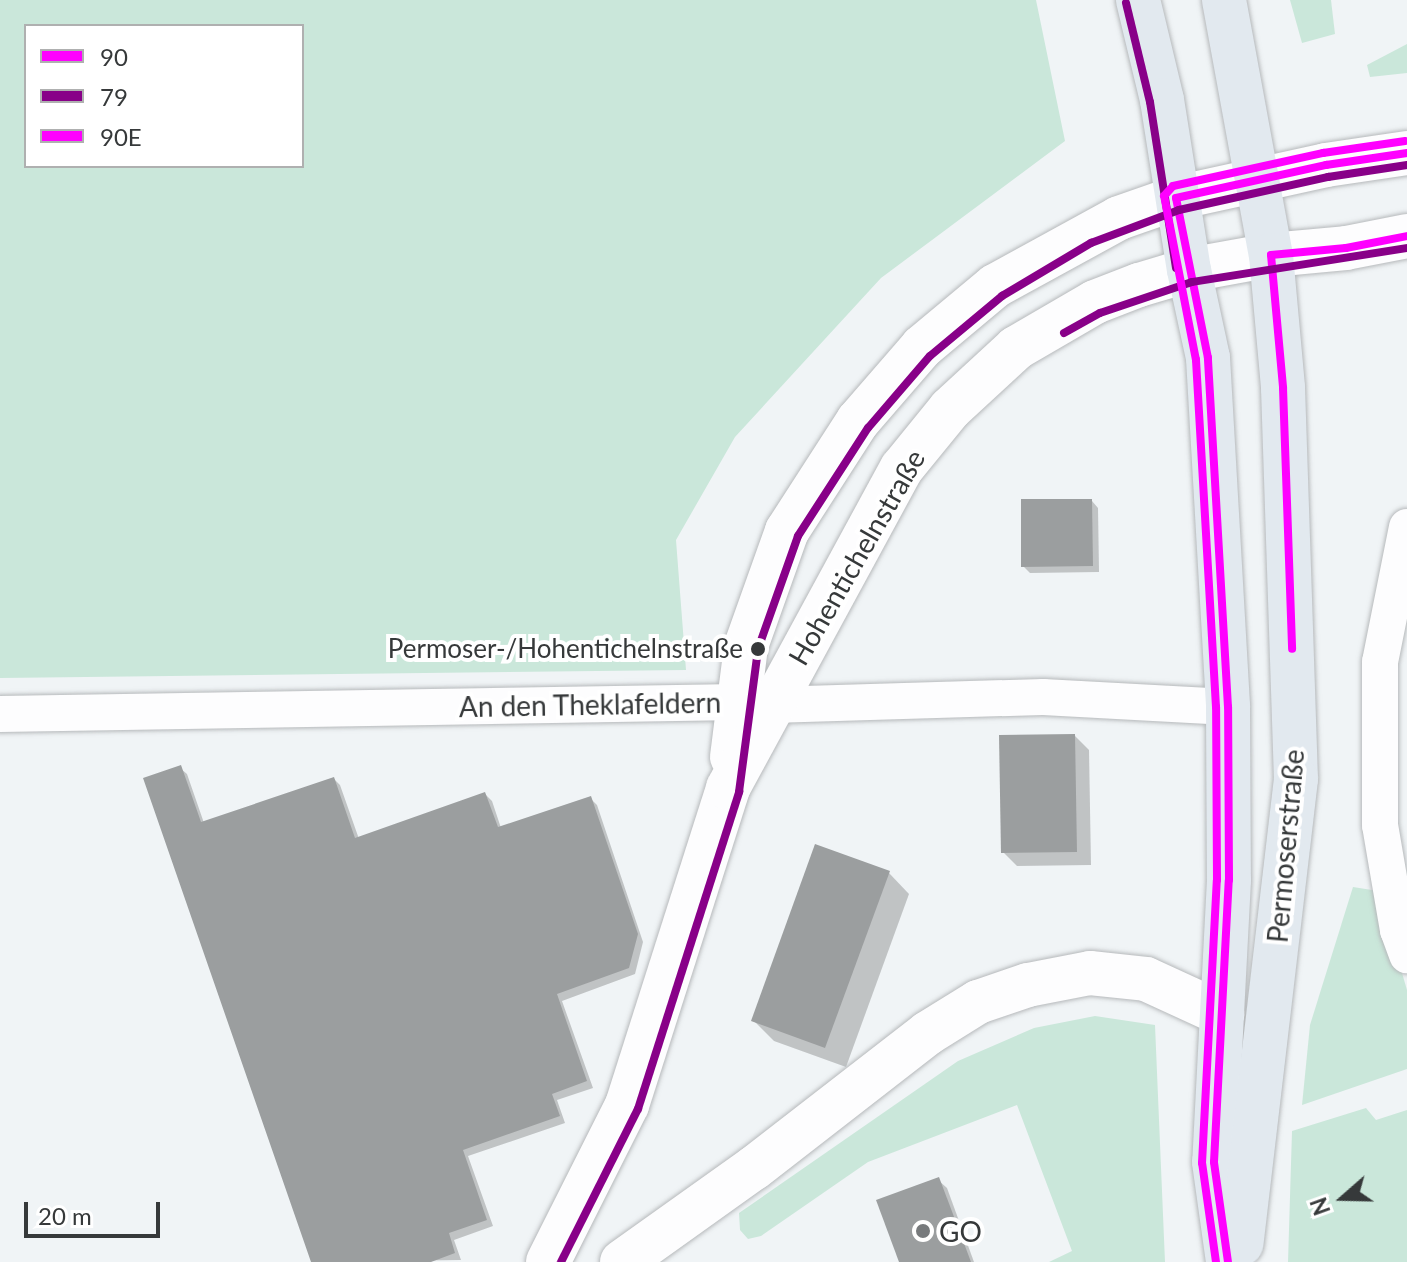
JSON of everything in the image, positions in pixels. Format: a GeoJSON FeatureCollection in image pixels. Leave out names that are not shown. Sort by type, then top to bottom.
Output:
{"type":"FeatureCollection","features":[{"type":"Feature","properties":{"kind":"main road","name":"Permoserstraße"},"geometry":{"type":"LineString","coordinates":[[1138,0],[1162,100],[1176,198],[1208,358],[1228,707],[1229,880],[1214,1162],[1228,1262]]}},
{"type":"Feature","properties":{"kind":"main road","name":"Permoserstraße"},"geometry":{"type":"LineString","coordinates":[[1224,0],[1271,255],[1287,472],[1296,779],[1240,1262]]}},
{"type":"Feature","properties":{"kind":"main road","name":"Hohentichelnstraße"},"geometry":{"type":"LineString","coordinates":[[755,703],[746,646],[787,531],[858,421],[922,347],[995,286],[1086,232],[1176,198],[1326,165],[1407,153]]}},
{"type":"Feature","properties":{"kind":"main road","name":"Hohentichelnstraße"},"geometry":{"type":"LineString","coordinates":[[548,1262],[627,1105],[755,703],[902,468],[950,409],[1016,348],[1095,302],[1189,270],[1271,255],[1346,248],[1407,236]]}},
{"type":"Feature","properties":{"kind":"main road"},"geometry":{"type":"LineString","coordinates":[[622,1262],[754,1168],[928,1033],[978,1002],[1028,985],[1090,973],[1146,979],[1222,1014]]}},
{"type":"Feature","properties":{"kind":"street"},"geometry":{"type":"LineString","coordinates":[[1407,527],[1380,662],[1380,825],[1398,930],[1407,955]]}},
{"type":"Feature","properties":{"kind":"street","name":"An den Theklafeldern"},"geometry":{"type":"LineString","coordinates":[[0,714],[1043,697],[1228,707]]}},
{"type":"Feature","properties":{"kind":"green space"},"geometry":{"type":"Polygon","coordinates":[[[0,0],[1036,0],[1065,141],[881,278],[735,437],[676,540],[686,670],[0,678],[0,0]]]}},
{"type":"Feature","properties":{"kind":"green space"},"geometry":{"type":"Polygon","coordinates":[[[1290,0],[1331,0],[1335,34],[1302,43],[1290,0]]]}},
{"type":"Feature","properties":{"kind":"green space"},"geometry":{"type":"Polygon","coordinates":[[[1407,44],[1407,73],[1370,77],[1367,65],[1407,44]]]}},
{"type":"Feature","properties":{"kind":"green space"},"geometry":{"type":"Polygon","coordinates":[[[1353,887],[1378,891],[1407,990],[1407,1069],[1302,1105],[1310,1025],[1353,887]]]}},
{"type":"Feature","properties":{"kind":"green space"},"geometry":{"type":"Polygon","coordinates":[[[1095,1016],[1155,1025],[1165,1262],[1049,1262],[1072,1251],[1017,1105],[868,1162],[761,1236],[748,1239],[740,1230],[739,1213],[958,1061],[1034,1028],[1095,1016]]]}},
{"type":"Feature","properties":{"kind":"green space"},"geometry":{"type":"Polygon","coordinates":[[[1366,1108],[1376,1120],[1407,1110],[1407,1262],[1288,1262],[1292,1131],[1366,1108]]]}},
{"type":"Feature","properties":{"kind":"building"},"geometry":{"type":"Polygon","coordinates":[[[1021,499],[1092,499],[1093,566],[1021,567],[1021,499]]]}},
{"type":"Feature","properties":{"kind":"building"},"geometry":{"type":"Polygon","coordinates":[[[1075,734],[1077,852],[1001,853],[999,735],[1075,734]]]}},
{"type":"Feature","properties":{"kind":"building"},"geometry":{"type":"Polygon","coordinates":[[[181,765],[201,822],[334,777],[355,838],[485,792],[498,827],[591,796],[638,934],[629,968],[557,994],[587,1081],[552,1094],[560,1116],[463,1150],[487,1220],[449,1233],[455,1253],[431,1262],[311,1262],[143,778],[181,765]]]}},
{"type":"Feature","properties":{"kind":"building"},"geometry":{"type":"Polygon","coordinates":[[[815,844],[890,871],[825,1048],[751,1021],[815,844]]]}},
{"type":"Feature","properties":{"kind":"building","name":"GO"},"geometry":{"type":"Polygon","coordinates":[[[939,1177],[971,1262],[899,1262],[876,1200],[939,1177]]]}},
{"type":"Feature","properties":{"kind":"transit line","name":"79"},"geometry":{"type":"LineString","coordinates":[[1126,3],[1150,102],[1176,268]]}},
{"type":"Feature","properties":{"kind":"transit line","name":"90E"},"geometry":{"type":"LineString","coordinates":[[1216,1262],[1202,1163],[1217,880],[1216,707],[1196,360],[1164,196],[1173,186],[1323,153],[1405,141]]}},
{"type":"Feature","properties":{"kind":"transit line","name":"90"},"geometry":{"type":"LineString","coordinates":[[1228,1262],[1214,1162],[1229,880],[1228,707],[1208,358],[1176,198],[1326,165],[1407,153]]}},
{"type":"Feature","properties":{"kind":"transit line","name":"79"},"geometry":{"type":"LineString","coordinates":[[561,1262],[638,1109],[739,792],[758,649],[798,536],[868,428],[930,356],[1002,296],[1091,243],[1179,210],[1328,177],[1407,165]]}},
{"type":"Feature","properties":{"kind":"transit line","name":"90"},"geometry":{"type":"LineString","coordinates":[[1271,255],[1346,248],[1407,236]]}},
{"type":"Feature","properties":{"kind":"transit line","name":"79"},"geometry":{"type":"LineString","coordinates":[[1064,333],[1100,313],[1192,282],[1407,248]]}},
{"type":"Feature","properties":{"kind":"transit line","name":"90"},"geometry":{"type":"LineString","coordinates":[[1271,255],[1283,388],[1292,649]]}},
{"type":"Feature","properties":{"kind":"place","name":"Permoser-/Hohentichelnstraße"},"geometry":{"type":"Point","coordinates":[758,649]}},
{"type":"Feature","properties":{"kind":"place","name":"GO"},"geometry":{"type":"Point","coordinates":[923,1231]}}]}
